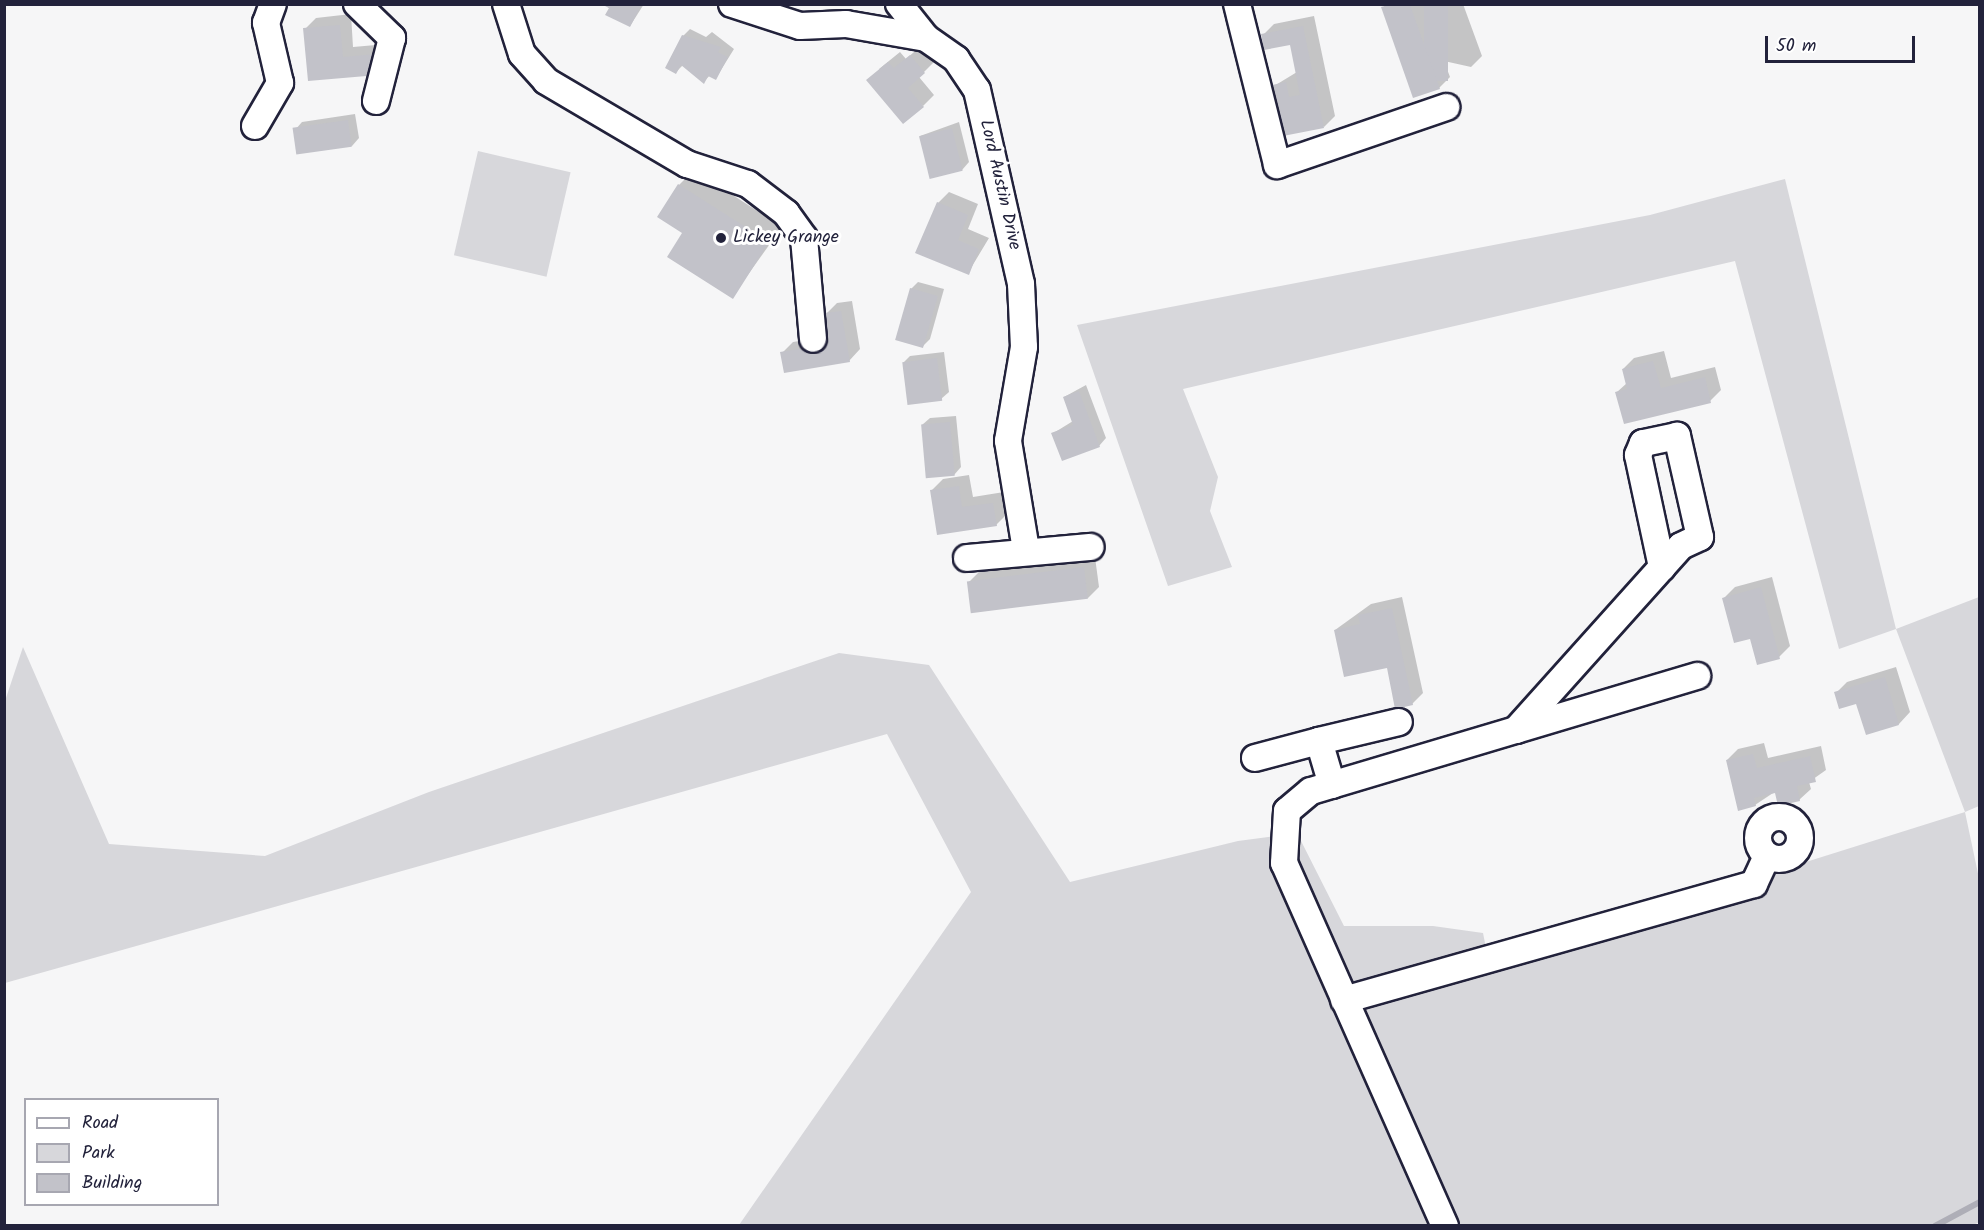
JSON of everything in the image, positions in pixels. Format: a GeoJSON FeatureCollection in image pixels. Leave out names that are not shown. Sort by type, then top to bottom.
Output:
{"type":"FeatureCollection","features":[{"type":"Feature","properties":{"kind":"street"},"geometry":{"type":"LineString","coordinates":[[255,126],[280,83],[266,23],[273,4]]}},
{"type":"Feature","properties":{"kind":"street"},"geometry":{"type":"LineString","coordinates":[[357,4],[392,38],[376,101]]}},
{"type":"Feature","properties":{"kind":"street"},"geometry":{"type":"LineString","coordinates":[[506,4],[522,54],[546,81],[687,164],[748,184],[786,213],[804,238],[813,339]]}},
{"type":"Feature","properties":{"kind":"street","name":"Lord Austin Drive"},"geometry":{"type":"LineString","coordinates":[[732,4],[800,26],[852,14],[926,38],[956,59],[977,90],[1021,284],[1024,347],[1008,441],[1026,550]]}},
{"type":"Feature","properties":{"kind":"street"},"geometry":{"type":"LineString","coordinates":[[899,4],[926,38]]}},
{"type":"Feature","properties":{"kind":"street"},"geometry":{"type":"LineString","coordinates":[[1237,4],[1277,165],[1446,107]]}},
{"type":"Feature","properties":{"kind":"street"},"geometry":{"type":"LineString","coordinates":[[967,558],[1026,550],[1092,547]]}},
{"type":"Feature","properties":{"kind":"street"},"geometry":{"type":"LineString","coordinates":[[1516,730],[1662,567]]}},
{"type":"Feature","properties":{"kind":"street"},"geometry":{"type":"LineString","coordinates":[[1445,1226],[1284,863],[1287,811],[1311,791],[1696,676]]}},
{"type":"Feature","properties":{"kind":"street"},"geometry":{"type":"LineString","coordinates":[[1255,758],[1399,722]]}},
{"type":"Feature","properties":{"kind":"street"},"geometry":{"type":"LineString","coordinates":[[1318,741],[1332,785]]}},
{"type":"Feature","properties":{"kind":"street"},"geometry":{"type":"LineString","coordinates":[[1344,1000],[1754,884],[1761,880],[1767,856]]}},
{"type":"Feature","properties":{"kind":"green space"},"geometry":{"type":"Polygon","coordinates":[[[478,151],[571,172],[546,277],[454,255],[478,151]]]}},
{"type":"Feature","properties":{"kind":"green space"},"geometry":{"type":"Polygon","coordinates":[[[1785,179],[1896,629],[1839,649],[1735,261],[1183,389],[1218,477],[1210,511],[1232,567],[1168,586],[1077,325],[1650,215],[1785,179]]]}},
{"type":"Feature","properties":{"kind":"green space"},"geometry":{"type":"Polygon","coordinates":[[[1979,597],[1979,806],[1965,812],[1896,629],[1979,597]]]}},
{"type":"Feature","properties":{"kind":"green space"},"geometry":{"type":"Polygon","coordinates":[[[23,647],[109,844],[265,856],[429,792],[839,653],[929,665],[1070,882],[1238,841],[1297,833],[1344,926],[1433,926],[1483,933],[1487,953],[1656,909],[1965,812],[1980,883],[1980,1222],[1973,1225],[739,1225],[971,892],[887,734],[5,983],[5,701],[23,647]]]}},
{"type":"Feature","properties":{"kind":"building"},"geometry":{"type":"Polygon","coordinates":[[[601,4],[642,4],[630,27],[605,15],[609,8],[601,4]]]}},
{"type":"Feature","properties":{"kind":"building"},"geometry":{"type":"Polygon","coordinates":[[[1424,4],[1448,4],[1448,81],[1424,81],[1424,4]]]}},
{"type":"Feature","properties":{"kind":"building"},"geometry":{"type":"Polygon","coordinates":[[[1410,5],[1440,89],[1413,98],[1381,7],[1410,5]]]}},
{"type":"Feature","properties":{"kind":"building"},"geometry":{"type":"Polygon","coordinates":[[[340,25],[343,57],[376,54],[378,75],[308,81],[303,28],[340,25]]]}},
{"type":"Feature","properties":{"kind":"building"},"geometry":{"type":"Polygon","coordinates":[[[1303,26],[1324,128],[1283,136],[1272,85],[1286,82],[1289,97],[1300,95],[1290,45],[1264,50],[1261,34],[1303,26]]]}},
{"type":"Feature","properties":{"kind":"building"},"geometry":{"type":"Polygon","coordinates":[[[682,35],[721,47],[718,52],[728,57],[716,80],[708,76],[704,84],[681,65],[676,74],[665,68],[682,35]]]}},
{"type":"Feature","properties":{"kind":"building"},"geometry":{"type":"Polygon","coordinates":[[[910,55],[925,73],[908,88],[924,107],[903,124],[866,80],[888,62],[894,68],[910,55]]]}},
{"type":"Feature","properties":{"kind":"building"},"geometry":{"type":"Polygon","coordinates":[[[348,120],[352,147],[296,155],[293,128],[348,120]]]}},
{"type":"Feature","properties":{"kind":"building"},"geometry":{"type":"Polygon","coordinates":[[[952,128],[963,171],[930,179],[919,136],[952,128]]]}},
{"type":"Feature","properties":{"kind":"building","name":"Lickey Grange"},"geometry":{"type":"Polygon","coordinates":[[[678,184],[769,242],[733,299],[667,257],[682,233],[657,217],[678,184]]]}},
{"type":"Feature","properties":{"kind":"building"},"geometry":{"type":"Polygon","coordinates":[[[937,202],[968,215],[958,240],[979,249],[969,275],[915,253],[937,202]]]}},
{"type":"Feature","properties":{"kind":"building"},"geometry":{"type":"Polygon","coordinates":[[[910,288],[938,296],[923,348],[895,340],[910,288]]]}},
{"type":"Feature","properties":{"kind":"building"},"geometry":{"type":"Polygon","coordinates":[[[841,311],[850,362],[784,373],[780,352],[829,344],[824,313],[841,311]]]}},
{"type":"Feature","properties":{"kind":"building"},"geometry":{"type":"Polygon","coordinates":[[[937,358],[942,401],[908,405],[902,362],[937,358]]]}},
{"type":"Feature","properties":{"kind":"building"},"geometry":{"type":"Polygon","coordinates":[[[1653,361],[1661,388],[1705,377],[1711,403],[1624,424],[1615,392],[1627,389],[1622,369],[1653,361]]]}},
{"type":"Feature","properties":{"kind":"building"},"geometry":{"type":"Polygon","coordinates":[[[1079,391],[1100,447],[1062,461],[1051,433],[1073,425],[1063,397],[1079,391]]]}},
{"type":"Feature","properties":{"kind":"building"},"geometry":{"type":"Polygon","coordinates":[[[950,422],[955,476],[926,478],[921,425],[950,422]]]}},
{"type":"Feature","properties":{"kind":"building"},"geometry":{"type":"Polygon","coordinates":[[[959,486],[962,507],[993,503],[997,526],[937,535],[930,490],[959,486]]]}},
{"type":"Feature","properties":{"kind":"building"},"geometry":{"type":"Polygon","coordinates":[[[1084,567],[1088,599],[971,613],[967,581],[1084,567]]]}},
{"type":"Feature","properties":{"kind":"building"},"geometry":{"type":"Polygon","coordinates":[[[1761,587],[1780,659],[1757,665],[1750,639],[1734,643],[1722,598],[1761,587]]]}},
{"type":"Feature","properties":{"kind":"building"},"geometry":{"type":"Polygon","coordinates":[[[1392,608],[1413,705],[1395,709],[1387,668],[1344,677],[1334,630],[1360,624],[1358,615],[1392,608]]]}},
{"type":"Feature","properties":{"kind":"building"},"geometry":{"type":"Polygon","coordinates":[[[1885,677],[1899,725],[1866,735],[1856,704],[1839,709],[1834,692],[1885,677]]]}},
{"type":"Feature","properties":{"kind":"building"},"geometry":{"type":"Polygon","coordinates":[[[1753,754],[1757,768],[1810,756],[1816,782],[1797,786],[1800,801],[1778,806],[1775,793],[1754,798],[1756,806],[1738,811],[1726,760],[1753,754]]]}},
{"type":"Feature","properties":{"kind":"waterway"},"geometry":{"type":"LineString","coordinates":[[1935,1226],[1980,1202]]}},
{"type":"Feature","properties":{"kind":"place","name":"Lickey Grange"},"geometry":{"type":"Point","coordinates":[721,238]}}]}
